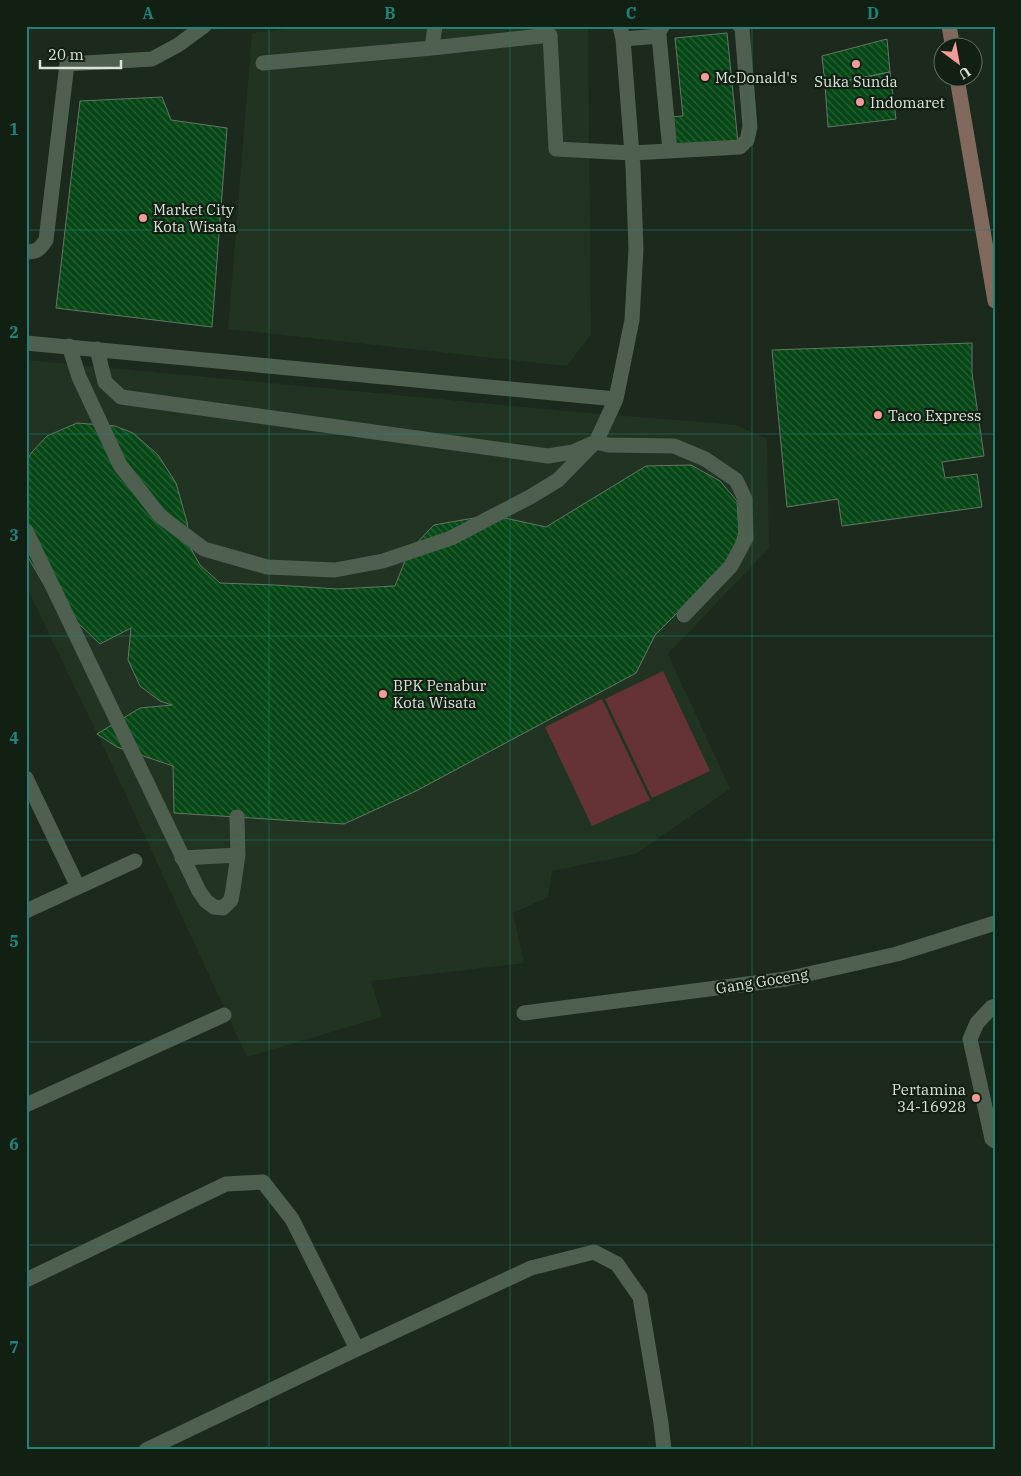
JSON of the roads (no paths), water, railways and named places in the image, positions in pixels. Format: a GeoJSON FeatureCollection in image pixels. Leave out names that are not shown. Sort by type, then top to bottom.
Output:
{"type":"FeatureCollection","features":[{"type":"Feature","properties":{"kind":"main road"},"geometry":{"type":"LineString","coordinates":[[959,88],[991,246],[995,301]]}},
{"type":"Feature","properties":{"kind":"street"},"geometry":{"type":"LineString","coordinates":[[26,252],[35,252],[46,240],[67,64],[152,58],[178,45],[204,26]]}},
{"type":"Feature","properties":{"kind":"street"},"geometry":{"type":"LineString","coordinates":[[432,48],[435,26]]}},
{"type":"Feature","properties":{"kind":"street"},"geometry":{"type":"LineString","coordinates":[[263,63],[550,35],[556,149],[632,153],[740,148],[747,140],[750,127],[742,28],[740,26]]}},
{"type":"Feature","properties":{"kind":"street"},"geometry":{"type":"LineString","coordinates":[[69,346],[79,377],[120,465],[160,516],[204,549],[268,567],[335,570],[383,561],[451,538],[530,497],[558,480],[596,442],[616,399],[632,320],[636,249],[632,153],[622,33],[661,31],[670,151]]}},
{"type":"Feature","properties":{"kind":"street"},"geometry":{"type":"LineString","coordinates":[[26,343],[616,399]]}},
{"type":"Feature","properties":{"kind":"street"},"geometry":{"type":"LineString","coordinates":[[97,349],[105,382],[121,397],[548,456],[573,452],[596,442],[608,446],[674,446],[705,459],[736,480],[745,499],[746,538],[731,566],[684,615]]}},
{"type":"Feature","properties":{"kind":"street"},"geometry":{"type":"LineString","coordinates":[[26,531],[182,858],[206,902],[214,907],[223,908],[231,900],[238,855],[237,817]]}},
{"type":"Feature","properties":{"kind":"street"},"geometry":{"type":"LineString","coordinates":[[26,778],[78,887]]}},
{"type":"Feature","properties":{"kind":"street"},"geometry":{"type":"LineString","coordinates":[[182,858],[238,855]]}},
{"type":"Feature","properties":{"kind":"street"},"geometry":{"type":"LineString","coordinates":[[26,911],[135,861]]}},
{"type":"Feature","properties":{"kind":"street","name":"Gang Goceng"},"geometry":{"type":"LineString","coordinates":[[524,1013],[786,979],[897,954],[995,923]]}},
{"type":"Feature","properties":{"kind":"street"},"geometry":{"type":"LineString","coordinates":[[995,1006],[977,1023],[970,1039],[992,1139],[995,1141]]}},
{"type":"Feature","properties":{"kind":"street"},"geometry":{"type":"LineString","coordinates":[[26,1105],[224,1015]]}},
{"type":"Feature","properties":{"kind":"street"},"geometry":{"type":"LineString","coordinates":[[26,1280],[226,1184],[263,1182],[292,1219],[357,1348]]}},
{"type":"Feature","properties":{"kind":"street"},"geometry":{"type":"LineString","coordinates":[[146,1450],[357,1348],[531,1268],[594,1252],[617,1264],[640,1297],[661,1423],[662,1449]]}},
{"type":"Feature","properties":{"kind":"place","name":"Suka Sunda"},"geometry":{"type":"Point","coordinates":[856,64]}},
{"type":"Feature","properties":{"kind":"place","name":"McDonald's"},"geometry":{"type":"Point","coordinates":[705,77]}},
{"type":"Feature","properties":{"kind":"place","name":"Indomaret"},"geometry":{"type":"Point","coordinates":[860,102]}},
{"type":"Feature","properties":{"kind":"place","name":"Market City Kota Wisata"},"geometry":{"type":"Point","coordinates":[143,218]}},
{"type":"Feature","properties":{"kind":"place","name":"Taco Express"},"geometry":{"type":"Point","coordinates":[878,415]}},
{"type":"Feature","properties":{"kind":"place","name":"BPK Penabur Kota Wisata"},"geometry":{"type":"Point","coordinates":[383,694]}},
{"type":"Feature","properties":{"kind":"place","name":"Pertamina 34-16928"},"geometry":{"type":"Point","coordinates":[976,1098]}}]}
